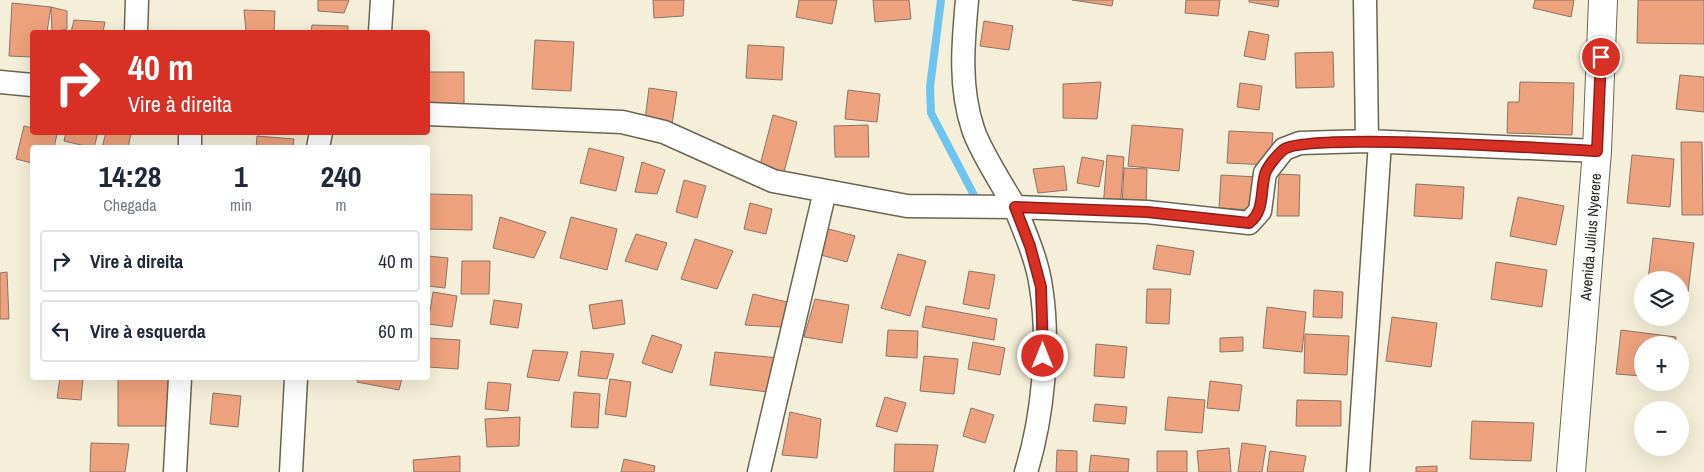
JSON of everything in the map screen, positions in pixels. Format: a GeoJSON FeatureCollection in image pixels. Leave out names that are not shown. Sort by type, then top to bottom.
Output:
{"type":"FeatureCollection","features":[{"type":"Feature","properties":{"kind":"street"},"geometry":{"type":"LineString","coordinates":[[136,30],[137,0]]}},
{"type":"Feature","properties":{"kind":"street"},"geometry":{"type":"LineString","coordinates":[[380,30],[382,0]]}},
{"type":"Feature","properties":{"kind":"street"},"geometry":{"type":"LineString","coordinates":[[967,0],[962,60],[965,95],[973,131],[1015,207],[1030,246],[1041,287],[1044,340],[1042,404],[1026,472]]}},
{"type":"Feature","properties":{"kind":"street"},"geometry":{"type":"LineString","coordinates":[[1358,472],[1373,142],[1365,0]]}},
{"type":"Feature","properties":{"kind":"street","name":"Avenida Julius Nyerere"},"geometry":{"type":"LineString","coordinates":[[1571,472],[1597,151],[1603,0]]}},
{"type":"Feature","properties":{"kind":"street"},"geometry":{"type":"LineString","coordinates":[[0,82],[30,85]]}},
{"type":"Feature","properties":{"kind":"street"},"geometry":{"type":"LineString","coordinates":[[430,114],[622,122],[664,132],[773,181],[907,206],[1015,207],[1147,212],[1249,223],[1260,211],[1265,173],[1284,149],[1300,143],[1373,142],[1597,151]]}},
{"type":"Feature","properties":{"kind":"street"},"geometry":{"type":"LineString","coordinates":[[759,472],[825,191]]}},
{"type":"Feature","properties":{"kind":"street"},"geometry":{"type":"LineString","coordinates":[[175,472],[180,380]]}},
{"type":"Feature","properties":{"kind":"street"},"geometry":{"type":"LineString","coordinates":[[291,472],[296,380]]}},
{"type":"Feature","properties":{"kind":"building"},"geometry":{"type":"Polygon","coordinates":[[[318,0],[349,0],[344,13],[318,11],[318,0]]]}},
{"type":"Feature","properties":{"kind":"building"},"geometry":{"type":"Polygon","coordinates":[[[653,0],[684,0],[683,16],[654,18],[653,0]]]}},
{"type":"Feature","properties":{"kind":"building"},"geometry":{"type":"Polygon","coordinates":[[[799,0],[837,0],[832,24],[796,17],[799,0]]]}},
{"type":"Feature","properties":{"kind":"building"},"geometry":{"type":"Polygon","coordinates":[[[873,0],[909,0],[911,19],[875,22],[873,0]]]}},
{"type":"Feature","properties":{"kind":"building"},"geometry":{"type":"Polygon","coordinates":[[[1072,0],[1113,0],[1112,6],[1072,0]]]}},
{"type":"Feature","properties":{"kind":"building"},"geometry":{"type":"Polygon","coordinates":[[[1186,0],[1220,0],[1218,16],[1185,13],[1186,0]]]}},
{"type":"Feature","properties":{"kind":"building"},"geometry":{"type":"Polygon","coordinates":[[[1249,0],[1279,0],[1278,7],[1249,2],[1249,0]]]}},
{"type":"Feature","properties":{"kind":"building"},"geometry":{"type":"Polygon","coordinates":[[[1535,0],[1574,0],[1571,17],[1533,8],[1535,0]]]}},
{"type":"Feature","properties":{"kind":"building"},"geometry":{"type":"Polygon","coordinates":[[[1638,0],[1704,0],[1704,44],[1637,43],[1638,0]]]}},
{"type":"Feature","properties":{"kind":"building"},"geometry":{"type":"Polygon","coordinates":[[[12,3],[51,7],[47,30],[30,30],[30,57],[9,56],[12,3]]]}},
{"type":"Feature","properties":{"kind":"building"},"geometry":{"type":"Polygon","coordinates":[[[51,7],[67,11],[67,29],[52,30],[51,7]]]}},
{"type":"Feature","properties":{"kind":"building"},"geometry":{"type":"Polygon","coordinates":[[[244,10],[275,11],[274,30],[246,30],[244,10]]]}},
{"type":"Feature","properties":{"kind":"building"},"geometry":{"type":"Polygon","coordinates":[[[74,20],[105,22],[103,30],[72,30],[74,20]]]}},
{"type":"Feature","properties":{"kind":"building"},"geometry":{"type":"Polygon","coordinates":[[[984,21],[1013,26],[1009,50],[980,46],[984,21]]]}},
{"type":"Feature","properties":{"kind":"building"},"geometry":{"type":"Polygon","coordinates":[[[312,25],[348,26],[348,30],[311,30],[312,25]]]}},
{"type":"Feature","properties":{"kind":"building"},"geometry":{"type":"Polygon","coordinates":[[[1249,31],[1269,35],[1265,60],[1244,56],[1249,31]]]}},
{"type":"Feature","properties":{"kind":"building"},"geometry":{"type":"Polygon","coordinates":[[[535,40],[574,42],[571,91],[532,89],[535,40]]]}},
{"type":"Feature","properties":{"kind":"building"},"geometry":{"type":"Polygon","coordinates":[[[748,45],[784,47],[782,80],[746,78],[748,45]]]}},
{"type":"Feature","properties":{"kind":"building"},"geometry":{"type":"Polygon","coordinates":[[[1333,52],[1334,87],[1296,88],[1295,53],[1333,52]]]}},
{"type":"Feature","properties":{"kind":"building"},"geometry":{"type":"Polygon","coordinates":[[[430,72],[464,72],[464,113],[430,113],[430,72]]]}},
{"type":"Feature","properties":{"kind":"building"},"geometry":{"type":"Polygon","coordinates":[[[1680,75],[1704,77],[1704,112],[1676,109],[1680,75]]]}},
{"type":"Feature","properties":{"kind":"building"},"geometry":{"type":"Polygon","coordinates":[[[1101,82],[1097,119],[1063,118],[1063,84],[1101,82]]]}},
{"type":"Feature","properties":{"kind":"building"},"geometry":{"type":"Polygon","coordinates":[[[1520,82],[1574,83],[1572,135],[1507,133],[1508,102],[1519,102],[1520,82]]]}},
{"type":"Feature","properties":{"kind":"building"},"geometry":{"type":"Polygon","coordinates":[[[1240,83],[1262,86],[1259,110],[1237,107],[1240,83]]]}},
{"type":"Feature","properties":{"kind":"building"},"geometry":{"type":"Polygon","coordinates":[[[649,88],[677,92],[672,124],[645,120],[649,88]]]}},
{"type":"Feature","properties":{"kind":"building"},"geometry":{"type":"Polygon","coordinates":[[[848,90],[880,94],[877,122],[845,119],[848,90]]]}},
{"type":"Feature","properties":{"kind":"building"},"geometry":{"type":"Polygon","coordinates":[[[773,115],[797,122],[783,176],[759,169],[773,115]]]}},
{"type":"Feature","properties":{"kind":"building"},"geometry":{"type":"Polygon","coordinates":[[[868,125],[869,157],[835,157],[834,126],[868,125]]]}},
{"type":"Feature","properties":{"kind":"building"},"geometry":{"type":"Polygon","coordinates":[[[1132,125],[1183,129],[1179,171],[1128,166],[1132,125]]]}},
{"type":"Feature","properties":{"kind":"building"},"geometry":{"type":"Polygon","coordinates":[[[24,126],[30,128],[30,135],[57,135],[55,145],[30,145],[30,162],[16,159],[24,126]]]}},
{"type":"Feature","properties":{"kind":"building"},"geometry":{"type":"Polygon","coordinates":[[[1229,131],[1273,133],[1270,165],[1227,163],[1229,131]]]}},
{"type":"Feature","properties":{"kind":"building"},"geometry":{"type":"Polygon","coordinates":[[[65,135],[97,135],[95,145],[81,145],[64,141],[65,135]]]}},
{"type":"Feature","properties":{"kind":"building"},"geometry":{"type":"Polygon","coordinates":[[[105,135],[131,135],[129,145],[103,145],[105,135]]]}},
{"type":"Feature","properties":{"kind":"building"},"geometry":{"type":"Polygon","coordinates":[[[257,136],[294,139],[293,145],[256,145],[257,136]]]}},
{"type":"Feature","properties":{"kind":"building"},"geometry":{"type":"Polygon","coordinates":[[[1681,142],[1702,142],[1703,215],[1682,215],[1681,142]]]}},
{"type":"Feature","properties":{"kind":"building"},"geometry":{"type":"Polygon","coordinates":[[[589,148],[624,157],[616,191],[580,183],[589,148]]]}},
{"type":"Feature","properties":{"kind":"building"},"geometry":{"type":"Polygon","coordinates":[[[1107,155],[1124,157],[1120,210],[1103,209],[1107,155]]]}},
{"type":"Feature","properties":{"kind":"building"},"geometry":{"type":"Polygon","coordinates":[[[1632,155],[1674,159],[1670,207],[1627,203],[1632,155]]]}},
{"type":"Feature","properties":{"kind":"building"},"geometry":{"type":"Polygon","coordinates":[[[1082,157],[1104,161],[1099,187],[1077,183],[1082,157]]]}},
{"type":"Feature","properties":{"kind":"building"},"geometry":{"type":"Polygon","coordinates":[[[642,162],[665,170],[657,194],[635,192],[642,162]]]}},
{"type":"Feature","properties":{"kind":"building"},"geometry":{"type":"Polygon","coordinates":[[[1064,166],[1067,190],[1038,193],[1033,169],[1064,166]]]}},
{"type":"Feature","properties":{"kind":"building"},"geometry":{"type":"Polygon","coordinates":[[[1124,168],[1147,169],[1146,207],[1122,206],[1124,168]]]}},
{"type":"Feature","properties":{"kind":"building"},"geometry":{"type":"Polygon","coordinates":[[[1279,174],[1300,175],[1299,216],[1277,216],[1279,174]]]}},
{"type":"Feature","properties":{"kind":"building"},"geometry":{"type":"Polygon","coordinates":[[[1221,175],[1257,177],[1254,210],[1219,208],[1221,175]]]}},
{"type":"Feature","properties":{"kind":"building"},"geometry":{"type":"Polygon","coordinates":[[[684,180],[706,186],[697,218],[676,212],[684,180]]]}},
{"type":"Feature","properties":{"kind":"building"},"geometry":{"type":"Polygon","coordinates":[[[1416,184],[1464,187],[1462,219],[1414,216],[1416,184]]]}},
{"type":"Feature","properties":{"kind":"building"},"geometry":{"type":"Polygon","coordinates":[[[430,194],[472,195],[472,230],[430,229],[430,194]]]}},
{"type":"Feature","properties":{"kind":"building"},"geometry":{"type":"Polygon","coordinates":[[[1518,197],[1564,206],[1556,245],[1510,236],[1518,197]]]}},
{"type":"Feature","properties":{"kind":"building"},"geometry":{"type":"Polygon","coordinates":[[[750,203],[772,209],[766,234],[744,229],[750,203]]]}},
{"type":"Feature","properties":{"kind":"building"},"geometry":{"type":"Polygon","coordinates":[[[500,217],[546,232],[534,258],[493,248],[500,217]]]}},
{"type":"Feature","properties":{"kind":"building"},"geometry":{"type":"Polygon","coordinates":[[[571,217],[617,229],[607,270],[560,258],[571,217]]]}},
{"type":"Feature","properties":{"kind":"building"},"geometry":{"type":"Polygon","coordinates":[[[825,228],[855,236],[847,262],[817,254],[825,228]]]}},
{"type":"Feature","properties":{"kind":"building"},"geometry":{"type":"Polygon","coordinates":[[[636,234],[667,243],[657,270],[625,261],[636,234]]]}},
{"type":"Feature","properties":{"kind":"building"},"geometry":{"type":"Polygon","coordinates":[[[1653,238],[1694,243],[1689,284],[1689,271],[1649,271],[1653,238]]]}},
{"type":"Feature","properties":{"kind":"building"},"geometry":{"type":"Polygon","coordinates":[[[695,239],[733,251],[717,289],[681,279],[695,239]]]}},
{"type":"Feature","properties":{"kind":"building"},"geometry":{"type":"Polygon","coordinates":[[[1157,245],[1194,251],[1190,275],[1153,269],[1157,245]]]}},
{"type":"Feature","properties":{"kind":"building"},"geometry":{"type":"Polygon","coordinates":[[[898,254],[926,261],[910,316],[881,308],[898,254]]]}},
{"type":"Feature","properties":{"kind":"building"},"geometry":{"type":"Polygon","coordinates":[[[430,256],[448,258],[445,288],[430,286],[430,256]]]}},
{"type":"Feature","properties":{"kind":"building"},"geometry":{"type":"Polygon","coordinates":[[[462,261],[490,261],[489,294],[461,294],[462,261]]]}},
{"type":"Feature","properties":{"kind":"building"},"geometry":{"type":"Polygon","coordinates":[[[1496,262],[1547,270],[1542,307],[1491,299],[1496,262]]]}},
{"type":"Feature","properties":{"kind":"building"},"geometry":{"type":"Polygon","coordinates":[[[969,271],[995,275],[989,309],[963,304],[969,271]]]}},
{"type":"Feature","properties":{"kind":"building"},"geometry":{"type":"Polygon","coordinates":[[[7,272],[9,319],[0,319],[0,273],[7,272]]]}},
{"type":"Feature","properties":{"kind":"building"},"geometry":{"type":"Polygon","coordinates":[[[1147,289],[1171,289],[1169,324],[1146,323],[1147,289]]]}},
{"type":"Feature","properties":{"kind":"building"},"geometry":{"type":"Polygon","coordinates":[[[1314,290],[1343,292],[1342,318],[1313,317],[1314,290]]]}},
{"type":"Feature","properties":{"kind":"building"},"geometry":{"type":"Polygon","coordinates":[[[433,292],[457,296],[452,327],[430,324],[433,292]]]}},
{"type":"Feature","properties":{"kind":"building"},"geometry":{"type":"Polygon","coordinates":[[[753,294],[787,302],[782,327],[745,325],[753,294]]]}},
{"type":"Feature","properties":{"kind":"building"},"geometry":{"type":"Polygon","coordinates":[[[815,299],[849,305],[842,343],[804,337],[815,299]]]}},
{"type":"Feature","properties":{"kind":"building"},"geometry":{"type":"Polygon","coordinates":[[[494,300],[522,304],[518,328],[490,324],[494,300]]]}},
{"type":"Feature","properties":{"kind":"building"},"geometry":{"type":"Polygon","coordinates":[[[622,300],[625,324],[593,329],[589,305],[622,300]]]}},
{"type":"Feature","properties":{"kind":"building"},"geometry":{"type":"Polygon","coordinates":[[[926,306],[997,319],[994,340],[922,327],[926,306]]]}},
{"type":"Feature","properties":{"kind":"building"},"geometry":{"type":"Polygon","coordinates":[[[1267,307],[1306,312],[1302,352],[1263,348],[1267,307]]]}},
{"type":"Feature","properties":{"kind":"building"},"geometry":{"type":"Polygon","coordinates":[[[1392,317],[1437,323],[1431,367],[1386,361],[1392,317]]]}},
{"type":"Feature","properties":{"kind":"building"},"geometry":{"type":"Polygon","coordinates":[[[888,330],[918,331],[917,358],[886,356],[888,330]]]}},
{"type":"Feature","properties":{"kind":"building"},"geometry":{"type":"Polygon","coordinates":[[[1621,330],[1668,336],[1634,336],[1634,375],[1616,374],[1621,330]]]}},
{"type":"Feature","properties":{"kind":"building"},"geometry":{"type":"Polygon","coordinates":[[[1305,334],[1349,336],[1347,375],[1304,373],[1305,334]]]}},
{"type":"Feature","properties":{"kind":"building"},"geometry":{"type":"Polygon","coordinates":[[[652,335],[682,345],[672,373],[642,363],[652,335]]]}},
{"type":"Feature","properties":{"kind":"building"},"geometry":{"type":"Polygon","coordinates":[[[1243,337],[1243,351],[1220,352],[1220,338],[1243,337]]]}},
{"type":"Feature","properties":{"kind":"building"},"geometry":{"type":"Polygon","coordinates":[[[430,338],[460,340],[458,369],[430,367],[430,338]]]}},
{"type":"Feature","properties":{"kind":"building"},"geometry":{"type":"Polygon","coordinates":[[[973,342],[1005,348],[1000,375],[968,369],[973,342]]]}},
{"type":"Feature","properties":{"kind":"building"},"geometry":{"type":"Polygon","coordinates":[[[1096,344],[1127,347],[1124,378],[1094,376],[1096,344]]]}},
{"type":"Feature","properties":{"kind":"building"},"geometry":{"type":"Polygon","coordinates":[[[533,350],[568,352],[559,381],[527,377],[533,350]]]}},
{"type":"Feature","properties":{"kind":"building"},"geometry":{"type":"Polygon","coordinates":[[[581,351],[614,354],[607,379],[578,376],[581,351]]]}},
{"type":"Feature","properties":{"kind":"building"},"geometry":{"type":"Polygon","coordinates":[[[715,352],[779,358],[768,392],[710,385],[715,352]]]}},
{"type":"Feature","properties":{"kind":"building"},"geometry":{"type":"Polygon","coordinates":[[[924,356],[958,359],[954,394],[920,391],[924,356]]]}},
{"type":"Feature","properties":{"kind":"building"},"geometry":{"type":"Polygon","coordinates":[[[610,379],[631,382],[626,417],[605,414],[610,379]]]}},
{"type":"Feature","properties":{"kind":"building"},"geometry":{"type":"Polygon","coordinates":[[[60,380],[83,380],[81,400],[57,398],[60,380]]]}},
{"type":"Feature","properties":{"kind":"building"},"geometry":{"type":"Polygon","coordinates":[[[118,380],[171,380],[171,426],[118,426],[118,380]]]}},
{"type":"Feature","properties":{"kind":"building"},"geometry":{"type":"Polygon","coordinates":[[[358,380],[402,380],[399,390],[357,382],[358,380]]]}},
{"type":"Feature","properties":{"kind":"building"},"geometry":{"type":"Polygon","coordinates":[[[1210,381],[1242,385],[1239,411],[1207,408],[1210,381]]]}},
{"type":"Feature","properties":{"kind":"building"},"geometry":{"type":"Polygon","coordinates":[[[488,382],[511,384],[508,411],[485,409],[488,382]]]}},
{"type":"Feature","properties":{"kind":"building"},"geometry":{"type":"Polygon","coordinates":[[[574,392],[600,394],[598,428],[571,427],[574,392]]]}},
{"type":"Feature","properties":{"kind":"building"},"geometry":{"type":"Polygon","coordinates":[[[213,393],[241,396],[238,427],[210,424],[213,393]]]}},
{"type":"Feature","properties":{"kind":"building"},"geometry":{"type":"Polygon","coordinates":[[[885,397],[906,403],[897,432],[876,426],[885,397]]]}},
{"type":"Feature","properties":{"kind":"building"},"geometry":{"type":"Polygon","coordinates":[[[1168,397],[1205,400],[1202,433],[1165,430],[1168,397]]]}},
{"type":"Feature","properties":{"kind":"building"},"geometry":{"type":"Polygon","coordinates":[[[1297,400],[1341,401],[1341,426],[1296,426],[1297,400]]]}},
{"type":"Feature","properties":{"kind":"building"},"geometry":{"type":"Polygon","coordinates":[[[1095,404],[1127,407],[1125,424],[1093,421],[1095,404]]]}},
{"type":"Feature","properties":{"kind":"building"},"geometry":{"type":"Polygon","coordinates":[[[971,408],[994,415],[985,443],[963,436],[971,408]]]}},
{"type":"Feature","properties":{"kind":"building"},"geometry":{"type":"Polygon","coordinates":[[[790,412],[821,419],[817,458],[782,455],[790,412]]]}},
{"type":"Feature","properties":{"kind":"building"},"geometry":{"type":"Polygon","coordinates":[[[520,417],[519,446],[487,447],[485,419],[520,417]]]}},
{"type":"Feature","properties":{"kind":"building"},"geometry":{"type":"Polygon","coordinates":[[[1472,421],[1534,423],[1531,461],[1470,459],[1472,421]]]}},
{"type":"Feature","properties":{"kind":"building"},"geometry":{"type":"Polygon","coordinates":[[[91,443],[129,444],[125,472],[90,472],[91,443]]]}},
{"type":"Feature","properties":{"kind":"building"},"geometry":{"type":"Polygon","coordinates":[[[1242,443],[1266,446],[1262,472],[1238,472],[1242,443]]]}},
{"type":"Feature","properties":{"kind":"building"},"geometry":{"type":"Polygon","coordinates":[[[895,444],[938,445],[933,472],[894,472],[895,444]]]}},
{"type":"Feature","properties":{"kind":"building"},"geometry":{"type":"Polygon","coordinates":[[[1229,448],[1231,472],[1199,472],[1197,451],[1229,448]]]}},
{"type":"Feature","properties":{"kind":"building"},"geometry":{"type":"Polygon","coordinates":[[[1057,450],[1077,451],[1077,472],[1056,472],[1057,450]]]}},
{"type":"Feature","properties":{"kind":"building"},"geometry":{"type":"Polygon","coordinates":[[[1157,451],[1187,451],[1187,472],[1157,472],[1157,451]]]}},
{"type":"Feature","properties":{"kind":"building"},"geometry":{"type":"Polygon","coordinates":[[[1270,451],[1306,456],[1303,472],[1267,472],[1270,451]]]}},
{"type":"Feature","properties":{"kind":"building"},"geometry":{"type":"Polygon","coordinates":[[[1091,455],[1129,459],[1128,472],[1089,472],[1091,455]]]}},
{"type":"Feature","properties":{"kind":"building"},"geometry":{"type":"Polygon","coordinates":[[[460,456],[460,472],[414,472],[413,460],[460,456]]]}},
{"type":"Feature","properties":{"kind":"building"},"geometry":{"type":"Polygon","coordinates":[[[624,459],[655,466],[654,472],[621,472],[624,459]]]}},
{"type":"Feature","properties":{"kind":"building"},"geometry":{"type":"Polygon","coordinates":[[[1437,466],[1437,472],[1416,472],[1416,467],[1437,466]]]}},
{"type":"Feature","properties":{"kind":"waterway"},"geometry":{"type":"LineString","coordinates":[[941,0],[930,87],[931,113],[976,199]]}},
{"type":"Feature","properties":{"kind":"route"},"geometry":{"type":"LineString","coordinates":[[1043,356],[1041,287],[1030,246],[1015,207],[1147,212],[1209,217],[1249,223],[1260,211],[1265,173],[1284,149],[1300,143],[1367,141],[1597,151],[1601,57]]}}]}
